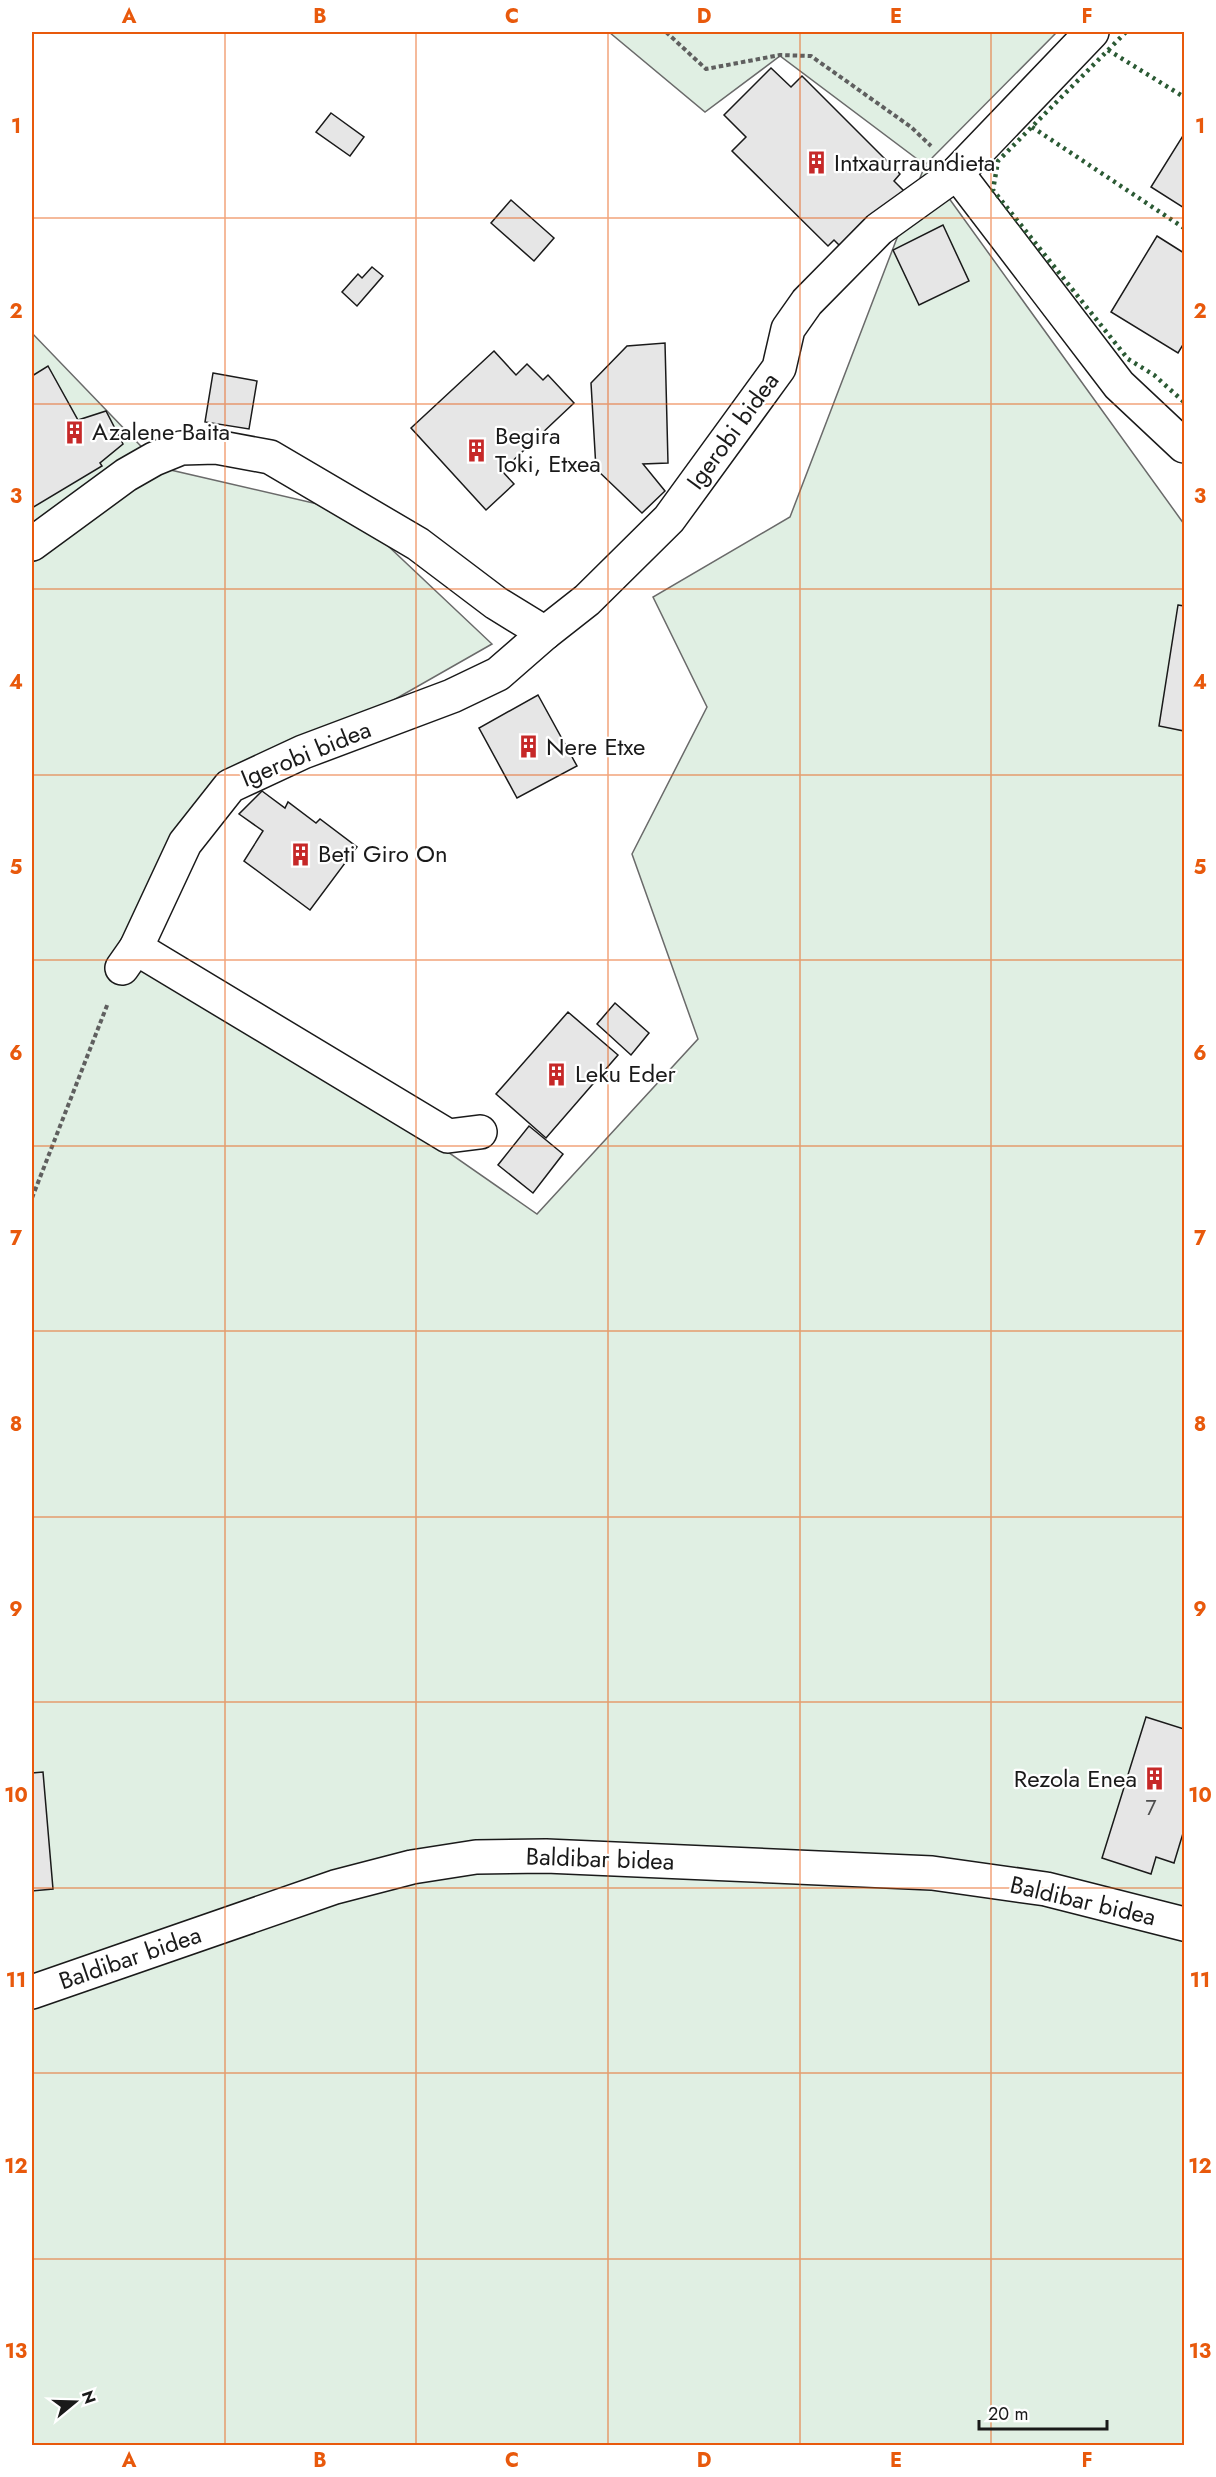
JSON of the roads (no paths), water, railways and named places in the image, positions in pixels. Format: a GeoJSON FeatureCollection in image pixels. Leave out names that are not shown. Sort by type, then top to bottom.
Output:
{"type":"FeatureCollection","features":[{"type":"Feature","properties":{"kind":"street","name":"Igerobi bidea"},"geometry":{"type":"LineString","coordinates":[[480,1132],[448,1136],[129,958],[185,843],[230,786],[303,752],[461,692],[498,674],[587,600],[669,519],[779,368],[788,329],[807,302],[879,229],[957,173],[1092,32]]}},
{"type":"Feature","properties":{"kind":"street"},"geometry":{"type":"LineString","coordinates":[[957,173],[1119,385],[1185,447]]}},
{"type":"Feature","properties":{"kind":"street"},"geometry":{"type":"LineString","coordinates":[[32,544],[126,475],[154,459],[181,448],[216,447],[270,457],[418,544],[496,603],[545,633]]}},
{"type":"Feature","properties":{"kind":"street","name":"Baldibar bidea"},"geometry":{"type":"LineString","coordinates":[[32,1992],[335,1887],[412,1867],[476,1857],[546,1856],[932,1874],[1046,1889],[1185,1924]]}},
{"type":"Feature","properties":{"kind":"place","name":"Intxaurraundieta"},"geometry":{"type":"Point","coordinates":[816,163]}},
{"type":"Feature","properties":{"kind":"place","name":"Azalene Baita"},"geometry":{"type":"Point","coordinates":[74,432]}},
{"type":"Feature","properties":{"kind":"place","name":"Begira Toki, Etxea"},"geometry":{"type":"Point","coordinates":[477,450]}},
{"type":"Feature","properties":{"kind":"place","name":"Nere Etxe"},"geometry":{"type":"Point","coordinates":[528,747]}},
{"type":"Feature","properties":{"kind":"place","name":"Beti Giro On"},"geometry":{"type":"Point","coordinates":[300,854]}},
{"type":"Feature","properties":{"kind":"place","name":"Leku Eder"},"geometry":{"type":"Point","coordinates":[557,1074]}},
{"type":"Feature","properties":{"kind":"place","name":"Rezola Enea"},"geometry":{"type":"Point","coordinates":[1155,1779]}}]}
